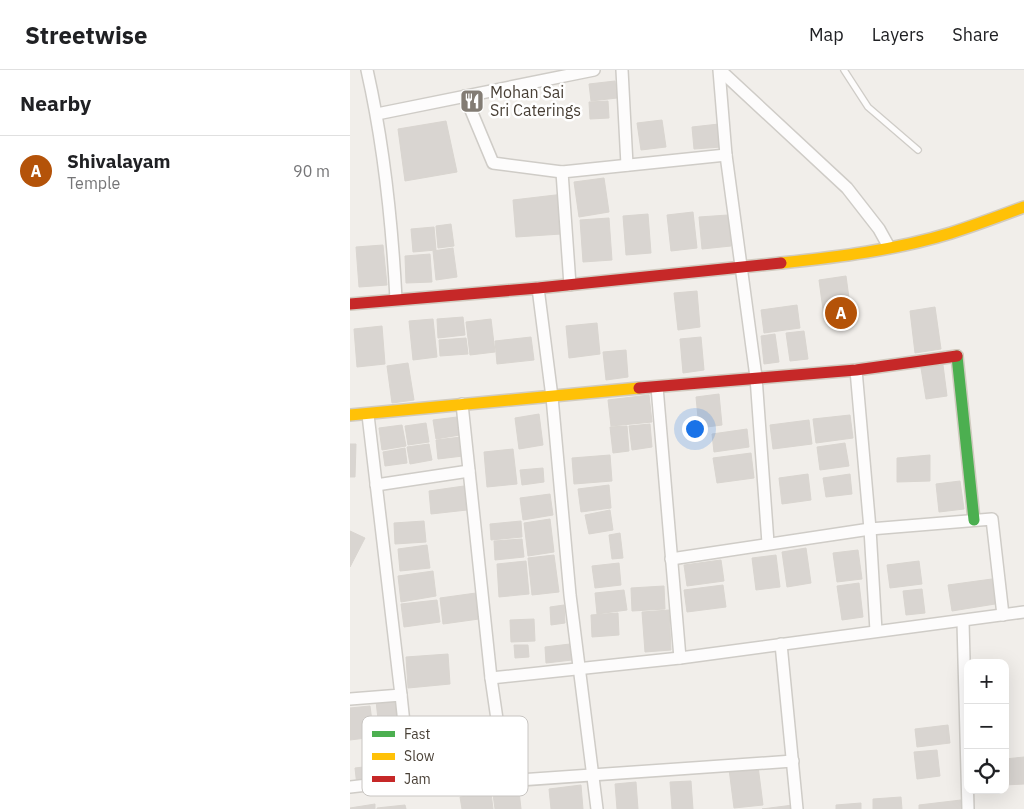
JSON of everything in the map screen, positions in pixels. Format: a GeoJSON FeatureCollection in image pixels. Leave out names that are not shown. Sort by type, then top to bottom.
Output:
{"type":"FeatureCollection","features":[{"type":"Feature","properties":{"kind":"street"},"geometry":{"type":"LineString","coordinates":[[368,70],[377,114],[392,231],[396,299]]}},
{"type":"Feature","properties":{"kind":"street"},"geometry":{"type":"LineString","coordinates":[[377,114],[594,70]]}},
{"type":"Feature","properties":{"kind":"street"},"geometry":{"type":"LineString","coordinates":[[622,70],[627,165]]}},
{"type":"Feature","properties":{"kind":"street"},"geometry":{"type":"LineString","coordinates":[[720,70],[726,155],[756,376],[768,543]]}},
{"type":"Feature","properties":{"kind":"street"},"geometry":{"type":"LineString","coordinates":[[720,70],[847,188],[880,229],[889,247]]}},
{"type":"Feature","properties":{"kind":"street"},"geometry":{"type":"LineString","coordinates":[[465,96],[493,163],[562,172],[726,155]]}},
{"type":"Feature","properties":{"kind":"street"},"geometry":{"type":"LineString","coordinates":[[562,172],[570,285]]}},
{"type":"Feature","properties":{"kind":"street"},"geometry":{"type":"LineString","coordinates":[[350,304],[570,285],[837,257],[951,232],[1024,207]]}},
{"type":"Feature","properties":{"kind":"street"},"geometry":{"type":"LineString","coordinates":[[538,288],[552,397],[579,668],[596,809]]}},
{"type":"Feature","properties":{"kind":"street"},"geometry":{"type":"LineString","coordinates":[[350,415],[368,415],[462,404],[657,387],[756,376],[856,370],[957,356],[974,520]]}},
{"type":"Feature","properties":{"kind":"street"},"geometry":{"type":"LineString","coordinates":[[856,370],[870,529],[876,631]]}},
{"type":"Feature","properties":{"kind":"street"},"geometry":{"type":"LineString","coordinates":[[657,387],[680,658]]}},
{"type":"Feature","properties":{"kind":"street"},"geometry":{"type":"LineString","coordinates":[[462,404],[497,716]]}},
{"type":"Feature","properties":{"kind":"street"},"geometry":{"type":"LineString","coordinates":[[368,415],[403,716]]}},
{"type":"Feature","properties":{"kind":"street"},"geometry":{"type":"LineString","coordinates":[[376,485],[469,471]]}},
{"type":"Feature","properties":{"kind":"street"},"geometry":{"type":"LineString","coordinates":[[671,559],[870,529],[992,519],[1003,615]]}},
{"type":"Feature","properties":{"kind":"street"},"geometry":{"type":"LineString","coordinates":[[491,678],[680,658],[876,631],[963,622],[1024,612]]}},
{"type":"Feature","properties":{"kind":"street"},"geometry":{"type":"LineString","coordinates":[[963,622],[968,809]]}},
{"type":"Feature","properties":{"kind":"street"},"geometry":{"type":"LineString","coordinates":[[781,644],[797,809]]}},
{"type":"Feature","properties":{"kind":"street"},"geometry":{"type":"LineString","coordinates":[[350,699],[401,695]]}},
{"type":"Feature","properties":{"kind":"street"},"geometry":{"type":"LineString","coordinates":[[528,779],[792,761]]}},
{"type":"Feature","properties":{"kind":"lane"},"geometry":{"type":"LineString","coordinates":[[844,70],[868,107],[918,150]]}},
{"type":"Feature","properties":{"kind":"building"},"geometry":{"type":"Polygon","coordinates":[[[615,81],[617,98],[591,101],[589,84],[615,81]]]}},
{"type":"Feature","properties":{"kind":"building"},"geometry":{"type":"Polygon","coordinates":[[[608,101],[609,118],[590,119],[589,102],[608,101]]]}},
{"type":"Feature","properties":{"kind":"building"},"geometry":{"type":"Polygon","coordinates":[[[662,120],[666,147],[641,150],[637,123],[662,120]]]}},
{"type":"Feature","properties":{"kind":"building"},"geometry":{"type":"Polygon","coordinates":[[[446,121],[457,172],[405,181],[398,129],[446,121]]]}},
{"type":"Feature","properties":{"kind":"building"},"geometry":{"type":"Polygon","coordinates":[[[719,124],[721,147],[694,149],[692,127],[719,124]]]}},
{"type":"Feature","properties":{"kind":"building"},"geometry":{"type":"Polygon","coordinates":[[[604,178],[609,212],[579,217],[574,182],[604,178]]]}},
{"type":"Feature","properties":{"kind":"building"},"geometry":{"type":"Polygon","coordinates":[[[564,194],[561,234],[516,237],[513,200],[564,194]]]}},
{"type":"Feature","properties":{"kind":"building"},"geometry":{"type":"Polygon","coordinates":[[[693,212],[697,248],[671,251],[667,215],[693,212]]]}},
{"type":"Feature","properties":{"kind":"building"},"geometry":{"type":"Polygon","coordinates":[[[648,214],[651,253],[626,255],[623,216],[648,214]]]}},
{"type":"Feature","properties":{"kind":"building"},"geometry":{"type":"Polygon","coordinates":[[[728,215],[731,246],[702,249],[699,217],[728,215]]]}},
{"type":"Feature","properties":{"kind":"building"},"geometry":{"type":"Polygon","coordinates":[[[609,218],[612,260],[583,262],[580,220],[609,218]]]}},
{"type":"Feature","properties":{"kind":"building"},"geometry":{"type":"Polygon","coordinates":[[[451,224],[454,246],[438,248],[436,226],[451,224]]]}},
{"type":"Feature","properties":{"kind":"building"},"geometry":{"type":"Polygon","coordinates":[[[434,227],[436,250],[413,252],[411,229],[434,227]]]}},
{"type":"Feature","properties":{"kind":"building"},"geometry":{"type":"Polygon","coordinates":[[[383,245],[387,285],[359,287],[356,247],[383,245]]]}},
{"type":"Feature","properties":{"kind":"building"},"geometry":{"type":"Polygon","coordinates":[[[453,248],[457,277],[436,280],[433,251],[453,248]]]}},
{"type":"Feature","properties":{"kind":"building"},"geometry":{"type":"Polygon","coordinates":[[[430,254],[432,282],[406,283],[405,256],[430,254]]]}},
{"type":"Feature","properties":{"kind":"building"},"geometry":{"type":"Polygon","coordinates":[[[846,276],[851,313],[824,317],[819,280],[846,276]]]}},
{"type":"Feature","properties":{"kind":"building"},"geometry":{"type":"Polygon","coordinates":[[[697,291],[700,327],[678,330],[674,293],[697,291]]]}},
{"type":"Feature","properties":{"kind":"building"},"geometry":{"type":"Polygon","coordinates":[[[797,305],[800,328],[764,333],[761,310],[797,305]]]}},
{"type":"Feature","properties":{"kind":"building"},"geometry":{"type":"Polygon","coordinates":[[[935,307],[941,349],[915,353],[910,311],[935,307]]]}},
{"type":"Feature","properties":{"kind":"building"},"geometry":{"type":"Polygon","coordinates":[[[463,317],[465,335],[438,338],[437,319],[463,317]]]}},
{"type":"Feature","properties":{"kind":"building"},"geometry":{"type":"Polygon","coordinates":[[[433,319],[437,357],[413,360],[409,321],[433,319]]]}},
{"type":"Feature","properties":{"kind":"building"},"geometry":{"type":"Polygon","coordinates":[[[491,319],[495,352],[470,355],[466,322],[491,319]]]}},
{"type":"Feature","properties":{"kind":"building"},"geometry":{"type":"Polygon","coordinates":[[[597,323],[600,354],[569,358],[566,326],[597,323]]]}},
{"type":"Feature","properties":{"kind":"building"},"geometry":{"type":"Polygon","coordinates":[[[382,326],[385,364],[357,367],[354,329],[382,326]]]}},
{"type":"Feature","properties":{"kind":"building"},"geometry":{"type":"Polygon","coordinates":[[[804,331],[808,359],[790,361],[786,333],[804,331]]]}},
{"type":"Feature","properties":{"kind":"building"},"geometry":{"type":"Polygon","coordinates":[[[775,334],[779,362],[764,364],[761,336],[775,334]]]}},
{"type":"Feature","properties":{"kind":"building"},"geometry":{"type":"Polygon","coordinates":[[[531,337],[534,360],[497,364],[495,341],[531,337]]]}},
{"type":"Feature","properties":{"kind":"building"},"geometry":{"type":"Polygon","coordinates":[[[701,337],[704,370],[683,373],[680,339],[701,337]]]}},
{"type":"Feature","properties":{"kind":"building"},"geometry":{"type":"Polygon","coordinates":[[[466,338],[468,354],[440,356],[439,340],[466,338]]]}},
{"type":"Feature","properties":{"kind":"building"},"geometry":{"type":"Polygon","coordinates":[[[626,350],[628,377],[606,380],[603,352],[626,350]]]}},
{"type":"Feature","properties":{"kind":"building"},"geometry":{"type":"Polygon","coordinates":[[[408,363],[414,400],[392,403],[387,366],[408,363]]]}},
{"type":"Feature","properties":{"kind":"building"},"geometry":{"type":"Polygon","coordinates":[[[943,365],[947,396],[926,399],[921,368],[943,365]]]}},
{"type":"Feature","properties":{"kind":"building"},"geometry":{"type":"Polygon","coordinates":[[[719,394],[722,425],[699,428],[696,397],[719,394]]]}},
{"type":"Feature","properties":{"kind":"building"},"geometry":{"type":"Polygon","coordinates":[[[649,395],[652,422],[611,426],[608,400],[649,395]]]}},
{"type":"Feature","properties":{"kind":"building"},"geometry":{"type":"Polygon","coordinates":[[[539,414],[543,445],[519,449],[515,418],[539,414]]]}},
{"type":"Feature","properties":{"kind":"building"},"geometry":{"type":"Polygon","coordinates":[[[850,415],[853,438],[816,443],[813,419],[850,415]]]}},
{"type":"Feature","properties":{"kind":"building"},"geometry":{"type":"Polygon","coordinates":[[[457,417],[460,435],[436,439],[433,420],[457,417]]]}},
{"type":"Feature","properties":{"kind":"building"},"geometry":{"type":"Polygon","coordinates":[[[809,420],[812,444],[773,449],[770,425],[809,420]]]}},
{"type":"Feature","properties":{"kind":"building"},"geometry":{"type":"Polygon","coordinates":[[[426,423],[429,442],[408,445],[405,426],[426,423]]]}},
{"type":"Feature","properties":{"kind":"building"},"geometry":{"type":"Polygon","coordinates":[[[650,424],[652,447],[632,450],[629,426],[650,424]]]}},
{"type":"Feature","properties":{"kind":"building"},"geometry":{"type":"Polygon","coordinates":[[[402,425],[406,446],[382,450],[379,428],[402,425]]]}},
{"type":"Feature","properties":{"kind":"building"},"geometry":{"type":"Polygon","coordinates":[[[627,426],[629,451],[613,453],[610,427],[627,426]]]}},
{"type":"Feature","properties":{"kind":"building"},"geometry":{"type":"Polygon","coordinates":[[[747,429],[749,447],[714,452],[712,434],[747,429]]]}},
{"type":"Feature","properties":{"kind":"building"},"geometry":{"type":"Polygon","coordinates":[[[461,437],[463,456],[438,459],[436,440],[461,437]]]}},
{"type":"Feature","properties":{"kind":"building"},"geometry":{"type":"Polygon","coordinates":[[[845,443],[849,466],[820,470],[817,447],[845,443]]]}},
{"type":"Feature","properties":{"kind":"building"},"geometry":{"type":"Polygon","coordinates":[[[350,444],[356,444],[355,477],[350,477],[350,444]]]}},
{"type":"Feature","properties":{"kind":"building"},"geometry":{"type":"Polygon","coordinates":[[[429,444],[432,460],[410,464],[407,447],[429,444]]]}},
{"type":"Feature","properties":{"kind":"building"},"geometry":{"type":"Polygon","coordinates":[[[405,448],[407,463],[385,466],[383,452],[405,448]]]}},
{"type":"Feature","properties":{"kind":"building"},"geometry":{"type":"Polygon","coordinates":[[[513,449],[517,484],[487,487],[484,452],[513,449]]]}},
{"type":"Feature","properties":{"kind":"building"},"geometry":{"type":"Polygon","coordinates":[[[751,453],[754,478],[717,483],[713,458],[751,453]]]}},
{"type":"Feature","properties":{"kind":"building"},"geometry":{"type":"Polygon","coordinates":[[[610,455],[612,481],[574,484],[572,458],[610,455]]]}},
{"type":"Feature","properties":{"kind":"building"},"geometry":{"type":"Polygon","coordinates":[[[930,455],[930,481],[897,482],[897,458],[930,455]]]}},
{"type":"Feature","properties":{"kind":"building"},"geometry":{"type":"Polygon","coordinates":[[[543,468],[544,482],[522,485],[520,470],[543,468]]]}},
{"type":"Feature","properties":{"kind":"building"},"geometry":{"type":"Polygon","coordinates":[[[808,474],[811,500],[782,504],[779,478],[808,474]]]}},
{"type":"Feature","properties":{"kind":"building"},"geometry":{"type":"Polygon","coordinates":[[[850,474],[852,494],[826,497],[823,478],[850,474]]]}},
{"type":"Feature","properties":{"kind":"building"},"geometry":{"type":"Polygon","coordinates":[[[960,481],[964,509],[939,512],[936,484],[960,481]]]}},
{"type":"Feature","properties":{"kind":"building"},"geometry":{"type":"Polygon","coordinates":[[[609,485],[611,508],[581,512],[578,489],[609,485]]]}},
{"type":"Feature","properties":{"kind":"building"},"geometry":{"type":"Polygon","coordinates":[[[464,486],[467,510],[431,514],[429,491],[464,486]]]}},
{"type":"Feature","properties":{"kind":"building"},"geometry":{"type":"Polygon","coordinates":[[[550,494],[553,515],[523,520],[520,498],[550,494]]]}},
{"type":"Feature","properties":{"kind":"building"},"geometry":{"type":"Polygon","coordinates":[[[610,510],[613,530],[589,534],[585,515],[610,510]]]}},
{"type":"Feature","properties":{"kind":"building"},"geometry":{"type":"Polygon","coordinates":[[[550,519],[554,552],[528,556],[524,523],[550,519]]]}},
{"type":"Feature","properties":{"kind":"building"},"geometry":{"type":"Polygon","coordinates":[[[424,521],[426,542],[395,544],[394,523],[424,521]]]}},
{"type":"Feature","properties":{"kind":"building"},"geometry":{"type":"Polygon","coordinates":[[[521,521],[522,537],[491,540],[490,524],[521,521]]]}},
{"type":"Feature","properties":{"kind":"building"},"geometry":{"type":"Polygon","coordinates":[[[350,531],[365,538],[350,567],[350,531]]]}},
{"type":"Feature","properties":{"kind":"building"},"geometry":{"type":"Polygon","coordinates":[[[620,533],[623,558],[612,559],[609,535],[620,533]]]}},
{"type":"Feature","properties":{"kind":"building"},"geometry":{"type":"Polygon","coordinates":[[[522,539],[524,557],[495,560],[494,541],[522,539]]]}},
{"type":"Feature","properties":{"kind":"building"},"geometry":{"type":"Polygon","coordinates":[[[427,545],[430,568],[400,571],[398,549],[427,545]]]}},
{"type":"Feature","properties":{"kind":"building"},"geometry":{"type":"Polygon","coordinates":[[[806,548],[811,583],[787,587],[782,552],[806,548]]]}},
{"type":"Feature","properties":{"kind":"building"},"geometry":{"type":"Polygon","coordinates":[[[858,550],[862,579],[837,582],[833,553],[858,550]]]}},
{"type":"Feature","properties":{"kind":"building"},"geometry":{"type":"Polygon","coordinates":[[[554,555],[559,592],[532,595],[528,558],[554,555]]]}},
{"type":"Feature","properties":{"kind":"building"},"geometry":{"type":"Polygon","coordinates":[[[776,555],[780,587],[756,590],[752,558],[776,555]]]}},
{"type":"Feature","properties":{"kind":"building"},"geometry":{"type":"Polygon","coordinates":[[[721,560],[724,581],[687,586],[684,565],[721,560]]]}},
{"type":"Feature","properties":{"kind":"building"},"geometry":{"type":"Polygon","coordinates":[[[526,561],[529,594],[499,597],[497,564],[526,561]]]}},
{"type":"Feature","properties":{"kind":"building"},"geometry":{"type":"Polygon","coordinates":[[[919,561],[922,584],[890,588],[887,565],[919,561]]]}},
{"type":"Feature","properties":{"kind":"building"},"geometry":{"type":"Polygon","coordinates":[[[619,563],[621,585],[595,588],[592,566],[619,563]]]}},
{"type":"Feature","properties":{"kind":"building"},"geometry":{"type":"Polygon","coordinates":[[[433,571],[436,596],[401,602],[398,576],[433,571]]]}},
{"type":"Feature","properties":{"kind":"building"},"geometry":{"type":"Polygon","coordinates":[[[992,579],[995,604],[952,611],[948,585],[992,579]]]}},
{"type":"Feature","properties":{"kind":"building"},"geometry":{"type":"Polygon","coordinates":[[[859,583],[863,617],[842,620],[837,586],[859,583]]]}},
{"type":"Feature","properties":{"kind":"building"},"geometry":{"type":"Polygon","coordinates":[[[723,585],[726,607],[687,612],[684,590],[723,585]]]}},
{"type":"Feature","properties":{"kind":"building"},"geometry":{"type":"Polygon","coordinates":[[[664,586],[665,609],[632,611],[631,588],[664,586]]]}},
{"type":"Feature","properties":{"kind":"building"},"geometry":{"type":"Polygon","coordinates":[[[922,589],[925,613],[906,615],[903,591],[922,589]]]}},
{"type":"Feature","properties":{"kind":"building"},"geometry":{"type":"Polygon","coordinates":[[[624,590],[627,610],[597,614],[595,593],[624,590]]]}},
{"type":"Feature","properties":{"kind":"building"},"geometry":{"type":"Polygon","coordinates":[[[476,593],[479,619],[443,624],[440,598],[476,593]]]}},
{"type":"Feature","properties":{"kind":"building"},"geometry":{"type":"Polygon","coordinates":[[[437,600],[440,622],[404,627],[401,604],[437,600]]]}},
{"type":"Feature","properties":{"kind":"building"},"geometry":{"type":"Polygon","coordinates":[[[564,605],[565,623],[551,625],[550,607],[564,605]]]}},
{"type":"Feature","properties":{"kind":"building"},"geometry":{"type":"Polygon","coordinates":[[[669,610],[671,650],[645,652],[642,612],[669,610]]]}},
{"type":"Feature","properties":{"kind":"building"},"geometry":{"type":"Polygon","coordinates":[[[618,613],[619,635],[592,637],[591,615],[618,613]]]}},
{"type":"Feature","properties":{"kind":"building"},"geometry":{"type":"Polygon","coordinates":[[[534,619],[535,641],[511,642],[510,620],[534,619]]]}},
{"type":"Feature","properties":{"kind":"building"},"geometry":{"type":"Polygon","coordinates":[[[570,644],[572,660],[546,663],[545,647],[570,644]]]}},
{"type":"Feature","properties":{"kind":"building"},"geometry":{"type":"Polygon","coordinates":[[[514,645],[528,645],[529,657],[515,658],[514,645]]]}},
{"type":"Feature","properties":{"kind":"building"},"geometry":{"type":"Polygon","coordinates":[[[448,654],[450,684],[408,688],[406,657],[448,654]]]}},
{"type":"Feature","properties":{"kind":"building"},"geometry":{"type":"Polygon","coordinates":[[[397,698],[399,716],[378,716],[376,701],[397,698]]]}},
{"type":"Feature","properties":{"kind":"building"},"geometry":{"type":"Polygon","coordinates":[[[370,706],[371,716],[362,716],[362,738],[350,740],[350,708],[370,706]]]}},
{"type":"Feature","properties":{"kind":"building"},"geometry":{"type":"Polygon","coordinates":[[[948,725],[950,743],[917,747],[915,729],[948,725]]]}},
{"type":"Feature","properties":{"kind":"building"},"geometry":{"type":"Polygon","coordinates":[[[937,750],[940,776],[917,779],[914,752],[937,750]]]}},
{"type":"Feature","properties":{"kind":"building"},"geometry":{"type":"Polygon","coordinates":[[[1024,757],[1024,784],[1009,785],[1009,759],[1024,757]]]}},
{"type":"Feature","properties":{"kind":"building"},"geometry":{"type":"Polygon","coordinates":[[[758,766],[763,805],[734,808],[729,769],[758,766]]]}},
{"type":"Feature","properties":{"kind":"building"},"geometry":{"type":"Polygon","coordinates":[[[362,767],[362,785],[357,786],[355,768],[362,767]]]}},
{"type":"Feature","properties":{"kind":"building"},"geometry":{"type":"Polygon","coordinates":[[[691,781],[693,809],[672,809],[670,782],[691,781]]]}},
{"type":"Feature","properties":{"kind":"building"},"geometry":{"type":"Polygon","coordinates":[[[636,782],[638,809],[617,809],[615,784],[636,782]]]}},
{"type":"Feature","properties":{"kind":"building"},"geometry":{"type":"Polygon","coordinates":[[[581,785],[583,809],[551,809],[549,789],[581,785]]]}},
{"type":"Feature","properties":{"kind":"building"},"geometry":{"type":"Polygon","coordinates":[[[491,796],[493,809],[462,809],[460,797],[491,796]]]}},
{"type":"Feature","properties":{"kind":"building"},"geometry":{"type":"Polygon","coordinates":[[[493,796],[520,796],[521,809],[495,809],[493,796]]]}},
{"type":"Feature","properties":{"kind":"building"},"geometry":{"type":"Polygon","coordinates":[[[901,797],[902,809],[873,809],[873,799],[901,797]]]}},
{"type":"Feature","properties":{"kind":"building"},"geometry":{"type":"Polygon","coordinates":[[[961,800],[962,809],[919,809],[919,805],[961,800]]]}},
{"type":"Feature","properties":{"kind":"building"},"geometry":{"type":"Polygon","coordinates":[[[861,803],[861,809],[836,809],[836,805],[861,803]]]}},
{"type":"Feature","properties":{"kind":"building"},"geometry":{"type":"Polygon","coordinates":[[[375,804],[375,809],[350,809],[350,808],[375,804]]]}},
{"type":"Feature","properties":{"kind":"building"},"geometry":{"type":"Polygon","coordinates":[[[405,805],[406,809],[377,809],[377,808],[405,805]]]}},
{"type":"Feature","properties":{"kind":"building"},"geometry":{"type":"Polygon","coordinates":[[[793,805],[793,809],[762,809],[793,805]]]}},
{"type":"Feature","properties":{"kind":"traffic: fast"},"geometry":{"type":"LineString","coordinates":[[957,356],[974,520]]}},
{"type":"Feature","properties":{"kind":"traffic: slow"},"geometry":{"type":"LineString","coordinates":[[781,263],[909,244],[979,224],[1024,207]]}},
{"type":"Feature","properties":{"kind":"traffic: slow"},"geometry":{"type":"LineString","coordinates":[[350,415],[639,388]]}},
{"type":"Feature","properties":{"kind":"traffic: jam"},"geometry":{"type":"LineString","coordinates":[[350,304],[538,288],[781,263]]}},
{"type":"Feature","properties":{"kind":"traffic: jam"},"geometry":{"type":"LineString","coordinates":[[639,388],[856,370],[957,356]]}},
{"type":"Feature","properties":{"kind":"place","name":"Mohan Sai Sri Caterings"},"geometry":{"type":"Point","coordinates":[472,101]}},
{"type":"Feature","properties":{"kind":"place","name":"Shivalayam"},"geometry":{"type":"Point","coordinates":[841,313]}}]}
